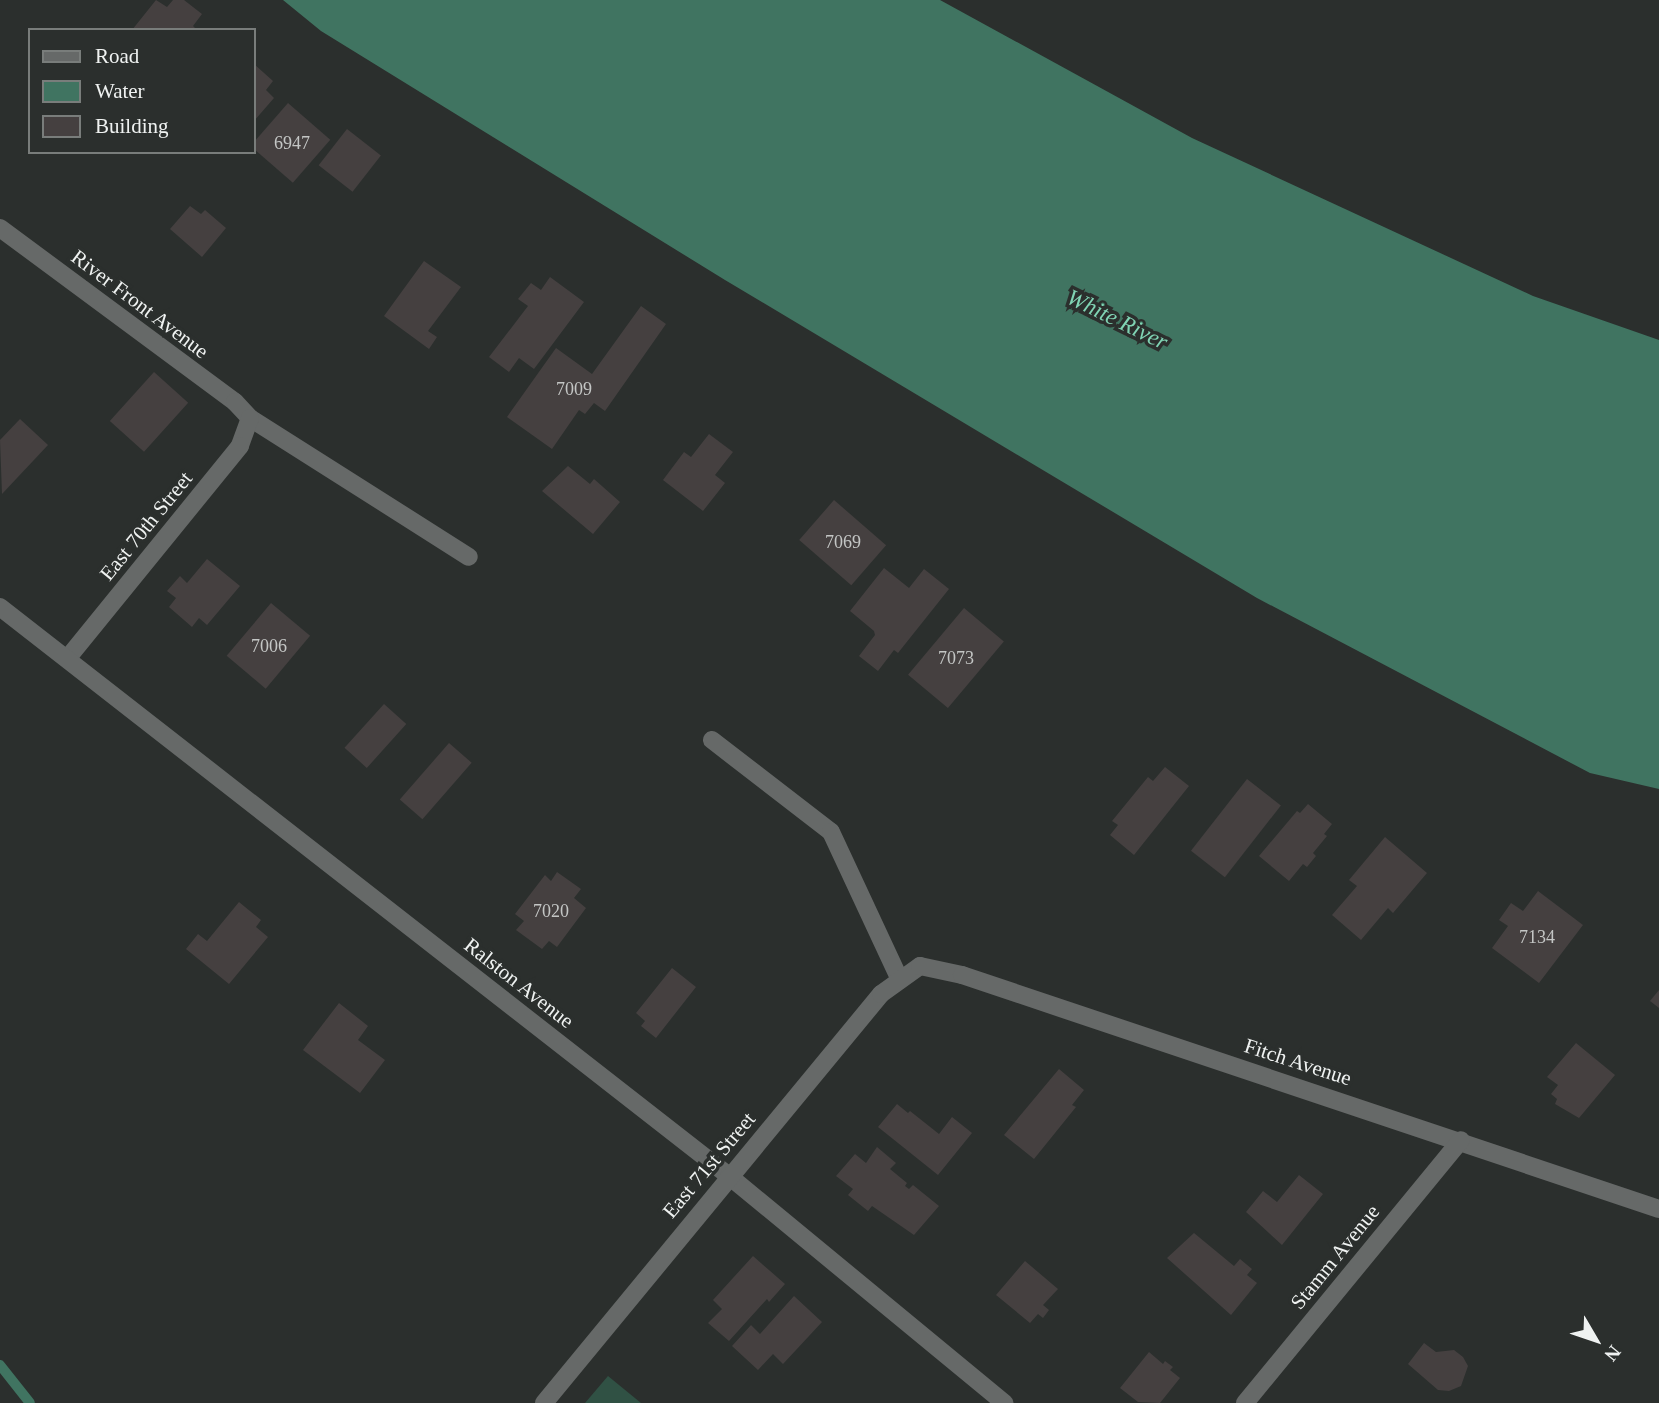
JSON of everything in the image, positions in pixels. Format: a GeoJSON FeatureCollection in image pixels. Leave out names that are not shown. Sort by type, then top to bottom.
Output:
{"type":"FeatureCollection","features":[{"type":"Feature","properties":{"kind":"street","name":"River Front Avenue"},"geometry":{"type":"LineString","coordinates":[[0,228],[234,402],[250,418],[469,557]]}},
{"type":"Feature","properties":{"kind":"street","name":"East 70th Street"},"geometry":{"type":"LineString","coordinates":[[66,659],[240,446],[250,418]]}},
{"type":"Feature","properties":{"kind":"street","name":"Ralston Avenue"},"geometry":{"type":"LineString","coordinates":[[0,607],[729,1176],[1004,1403]]}},
{"type":"Feature","properties":{"kind":"street"},"geometry":{"type":"LineString","coordinates":[[712,740],[831,832],[900,980]]}},
{"type":"Feature","properties":{"kind":"street","name":"East 71st Street"},"geometry":{"type":"LineString","coordinates":[[544,1403],[881,994],[920,966]]}},
{"type":"Feature","properties":{"kind":"street","name":"Fitch Avenue"},"geometry":{"type":"LineString","coordinates":[[920,966],[962,975],[1461,1140],[1659,1209]]}},
{"type":"Feature","properties":{"kind":"street","name":"Stamm Avenue"},"geometry":{"type":"LineString","coordinates":[[1245,1403],[1461,1140]]}},
{"type":"Feature","properties":{"kind":"shaded area"},"geometry":{"type":"Polygon","coordinates":[[[608,1376],[641,1403],[585,1403],[608,1376]]]}},
{"type":"Feature","properties":{"kind":"water","name":"White River"},"geometry":{"type":"Polygon","coordinates":[[[283,0],[940,0],[1192,138],[1533,296],[1659,340],[1659,789],[1590,773],[1257,598],[725,280],[321,31],[283,0]]]}},
{"type":"Feature","properties":{"kind":"building"},"geometry":{"type":"Polygon","coordinates":[[[156,0],[167,7],[173,0],[184,0],[202,14],[193,26],[195,28],[134,28],[156,0]]]}},
{"type":"Feature","properties":{"kind":"building"},"geometry":{"type":"Polygon","coordinates":[[[256,66],[273,81],[266,90],[274,98],[256,119],[256,66]]]}},
{"type":"Feature","properties":{"kind":"building"},"geometry":{"type":"Polygon","coordinates":[[[288,103],[330,140],[293,183],[256,151],[256,140],[288,103]]]}},
{"type":"Feature","properties":{"kind":"building"},"geometry":{"type":"Polygon","coordinates":[[[347,129],[381,155],[353,192],[319,165],[347,129]]]}},
{"type":"Feature","properties":{"kind":"building"},"geometry":{"type":"Polygon","coordinates":[[[190,206],[201,214],[205,210],[226,228],[202,257],[170,229],[190,206]]]}},
{"type":"Feature","properties":{"kind":"building"},"geometry":{"type":"Polygon","coordinates":[[[424,261],[461,287],[428,331],[437,337],[429,349],[384,316],[424,261]]]}},
{"type":"Feature","properties":{"kind":"building"},"geometry":{"type":"Polygon","coordinates":[[[550,277],[584,302],[534,369],[519,358],[509,372],[489,357],[528,306],[518,299],[531,283],[541,290],[550,277]]]}},
{"type":"Feature","properties":{"kind":"building"},"geometry":{"type":"Polygon","coordinates":[[[641,306],[666,324],[605,411],[594,403],[585,414],[579,410],[552,449],[507,417],[556,348],[592,374],[641,306]]]}},
{"type":"Feature","properties":{"kind":"building"},"geometry":{"type":"Polygon","coordinates":[[[154,372],[188,403],[144,452],[110,421],[154,372]]]}},
{"type":"Feature","properties":{"kind":"building"},"geometry":{"type":"Polygon","coordinates":[[[20,419],[48,445],[2,494],[0,440],[20,419]]]}},
{"type":"Feature","properties":{"kind":"building"},"geometry":{"type":"Polygon","coordinates":[[[709,434],[733,452],[715,475],[725,483],[703,511],[663,480],[684,452],[691,457],[709,434]]]}},
{"type":"Feature","properties":{"kind":"building"},"geometry":{"type":"Polygon","coordinates":[[[568,466],[590,484],[594,479],[620,502],[593,534],[542,491],[568,466]]]}},
{"type":"Feature","properties":{"kind":"building"},"geometry":{"type":"Polygon","coordinates":[[[834,500],[886,545],[851,585],[799,540],[834,500]]]}},
{"type":"Feature","properties":{"kind":"building"},"geometry":{"type":"Polygon","coordinates":[[[207,559],[240,586],[207,625],[199,618],[192,627],[169,607],[176,598],[167,591],[180,576],[187,583],[207,559]]]}},
{"type":"Feature","properties":{"kind":"building"},"geometry":{"type":"Polygon","coordinates":[[[884,568],[909,588],[924,569],[949,589],[898,653],[894,650],[878,671],[859,656],[875,635],[874,631],[850,611],[884,568]]]}},
{"type":"Feature","properties":{"kind":"building"},"geometry":{"type":"Polygon","coordinates":[[[271,603],[310,636],[266,689],[227,656],[271,603]]]}},
{"type":"Feature","properties":{"kind":"building"},"geometry":{"type":"Polygon","coordinates":[[[964,608],[1004,641],[948,708],[908,675],[964,608]]]}},
{"type":"Feature","properties":{"kind":"building"},"geometry":{"type":"Polygon","coordinates":[[[384,704],[406,724],[367,768],[345,748],[384,704]]]}},
{"type":"Feature","properties":{"kind":"building"},"geometry":{"type":"Polygon","coordinates":[[[449,743],[472,763],[422,819],[400,800],[449,743]]]}},
{"type":"Feature","properties":{"kind":"building"},"geometry":{"type":"Polygon","coordinates":[[[1165,767],[1189,786],[1134,855],[1110,835],[1118,825],[1112,821],[1148,777],[1153,781],[1165,767]]]}},
{"type":"Feature","properties":{"kind":"building"},"geometry":{"type":"Polygon","coordinates":[[[1247,779],[1281,805],[1225,877],[1191,851],[1247,779]]]}},
{"type":"Feature","properties":{"kind":"building"},"geometry":{"type":"Polygon","coordinates":[[[1308,804],[1332,824],[1324,834],[1327,836],[1313,853],[1316,856],[1307,867],[1303,864],[1289,881],[1259,856],[1297,811],[1300,813],[1308,804]]]}},
{"type":"Feature","properties":{"kind":"building"},"geometry":{"type":"Polygon","coordinates":[[[1385,837],[1427,873],[1393,913],[1388,908],[1361,940],[1332,915],[1357,886],[1349,880],[1385,837]]]}},
{"type":"Feature","properties":{"kind":"building"},"geometry":{"type":"Polygon","coordinates":[[[557,872],[581,889],[574,898],[586,908],[557,947],[549,941],[542,949],[516,930],[524,921],[515,914],[545,875],[551,881],[557,872]]]}},
{"type":"Feature","properties":{"kind":"building"},"geometry":{"type":"Polygon","coordinates":[[[1538,891],[1583,925],[1539,983],[1492,948],[1508,926],[1499,920],[1511,903],[1523,911],[1538,891]]]}},
{"type":"Feature","properties":{"kind":"building"},"geometry":{"type":"Polygon","coordinates":[[[239,902],[261,920],[256,927],[268,937],[229,984],[186,949],[198,934],[207,941],[239,902]]]}},
{"type":"Feature","properties":{"kind":"building"},"geometry":{"type":"Polygon","coordinates":[[[672,968],[696,987],[656,1038],[641,1026],[645,1021],[636,1013],[672,968]]]}},
{"type":"Feature","properties":{"kind":"building"},"geometry":{"type":"Polygon","coordinates":[[[1659,990],[1659,1008],[1650,1001],[1659,990]]]}},
{"type":"Feature","properties":{"kind":"building"},"geometry":{"type":"Polygon","coordinates":[[[339,1003],[368,1026],[358,1040],[385,1060],[360,1093],[303,1050],[339,1003]]]}},
{"type":"Feature","properties":{"kind":"building"},"geometry":{"type":"Polygon","coordinates":[[[1576,1043],[1615,1075],[1579,1118],[1555,1104],[1557,1099],[1551,1094],[1558,1085],[1547,1077],[1576,1043]]]}},
{"type":"Feature","properties":{"kind":"building"},"geometry":{"type":"Polygon","coordinates":[[[1059,1069],[1084,1090],[1072,1105],[1076,1107],[1034,1159],[1004,1135],[1059,1069]]]}},
{"type":"Feature","properties":{"kind":"building"},"geometry":{"type":"Polygon","coordinates":[[[897,1104],[939,1134],[952,1117],[972,1133],[938,1175],[878,1127],[897,1104]]]}},
{"type":"Feature","properties":{"kind":"building"},"geometry":{"type":"Polygon","coordinates":[[[877,1147],[896,1163],[890,1169],[907,1183],[905,1186],[909,1189],[913,1185],[939,1206],[914,1235],[872,1206],[868,1211],[848,1195],[853,1189],[836,1176],[855,1154],[866,1163],[877,1147]]]}},
{"type":"Feature","properties":{"kind":"building"},"geometry":{"type":"Polygon","coordinates":[[[1299,1175],[1323,1194],[1282,1245],[1246,1212],[1263,1191],[1277,1202],[1299,1175]]]}},
{"type":"Feature","properties":{"kind":"building"},"geometry":{"type":"Polygon","coordinates":[[[1194,1233],[1234,1266],[1240,1259],[1252,1269],[1247,1275],[1257,1283],[1231,1315],[1167,1258],[1194,1233]]]}},
{"type":"Feature","properties":{"kind":"building"},"geometry":{"type":"Polygon","coordinates":[[[753,1256],[785,1284],[769,1302],[767,1299],[729,1341],[708,1323],[722,1309],[713,1300],[753,1256]]]}},
{"type":"Feature","properties":{"kind":"building"},"geometry":{"type":"Polygon","coordinates":[[[1025,1261],[1058,1289],[1043,1305],[1049,1310],[1043,1318],[1038,1314],[1030,1323],[996,1295],[1025,1261]]]}},
{"type":"Feature","properties":{"kind":"building"},"geometry":{"type":"Polygon","coordinates":[[[794,1296],[822,1322],[783,1364],[773,1354],[758,1370],[732,1346],[751,1325],[760,1334],[794,1296]]]}},
{"type":"Feature","properties":{"kind":"building"},"geometry":{"type":"Polygon","coordinates":[[[1424,1343],[1436,1352],[1454,1350],[1463,1357],[1468,1366],[1461,1386],[1449,1391],[1438,1390],[1408,1364],[1424,1343]]]}},
{"type":"Feature","properties":{"kind":"building"},"geometry":{"type":"Polygon","coordinates":[[[1149,1352],[1163,1364],[1165,1361],[1173,1367],[1170,1370],[1180,1378],[1160,1403],[1138,1402],[1120,1388],[1149,1352]]]}},
{"type":"Feature","properties":{"kind":"waterway"},"geometry":{"type":"LineString","coordinates":[[0,1365],[30,1403]]}}]}
